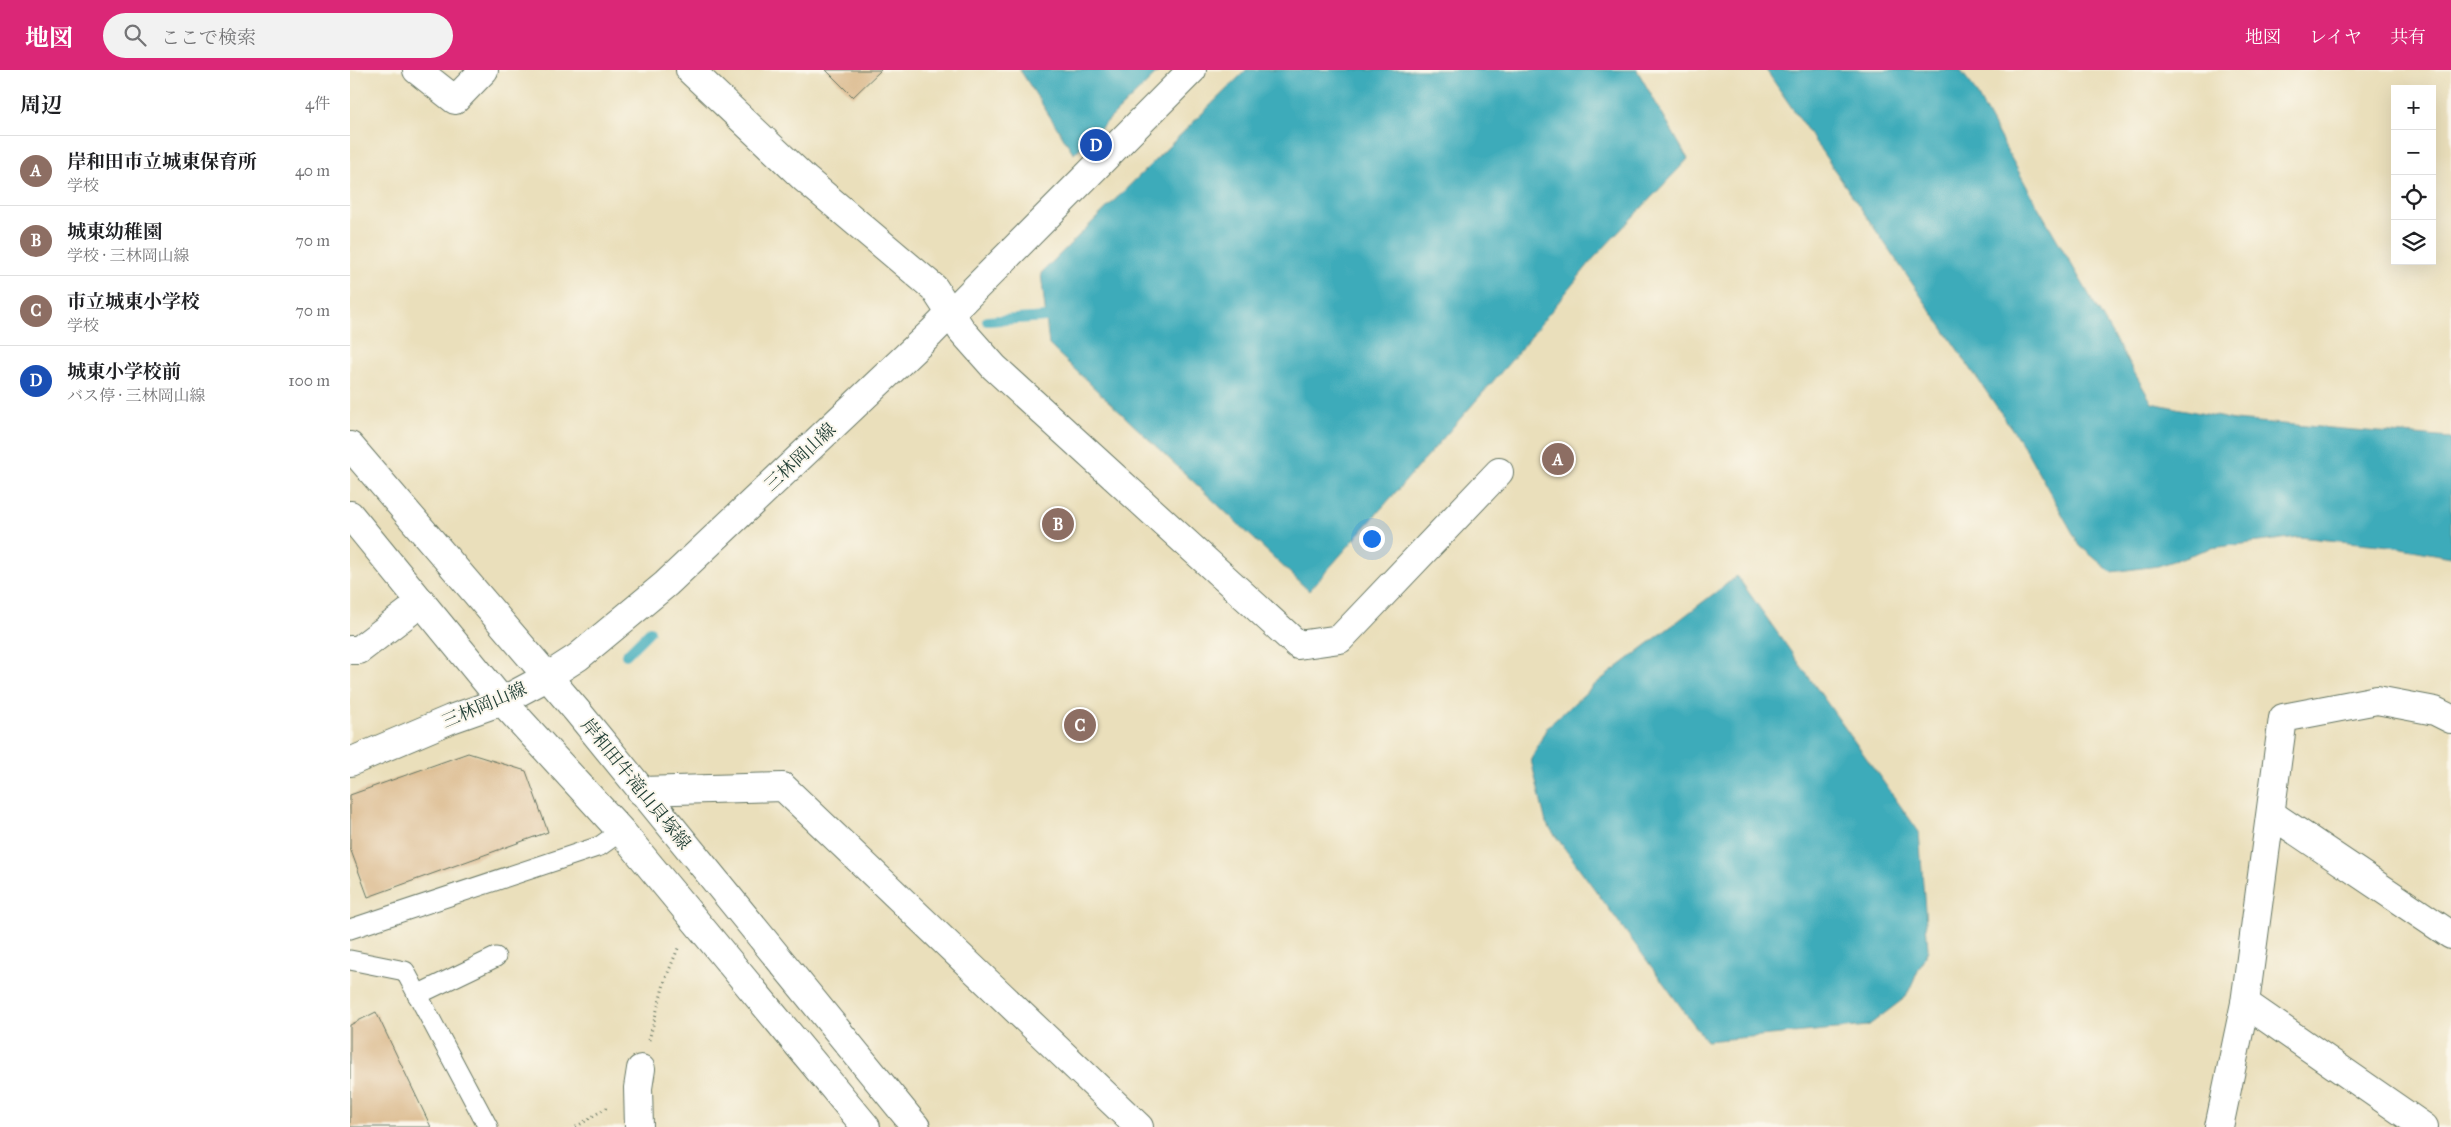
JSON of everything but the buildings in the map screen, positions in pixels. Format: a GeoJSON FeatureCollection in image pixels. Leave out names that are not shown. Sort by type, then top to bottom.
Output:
{"type":"FeatureCollection","features":[{"type":"Feature","properties":{"kind":"street"},"geometry":{"type":"LineString","coordinates":[[417,70],[455,100],[484,70]]}},
{"type":"Feature","properties":{"kind":"street"},"geometry":{"type":"LineString","coordinates":[[690,70],[805,179],[934,288],[962,331],[994,367],[1298,644],[1340,639],[1499,472]]}},
{"type":"Feature","properties":{"kind":"street","name":"三林岡山線"},"geometry":{"type":"LineString","coordinates":[[350,762],[451,719],[502,701],[547,677],[578,657],[666,584],[951,313],[1192,70]]}},
{"type":"Feature","properties":{"kind":"street","name":"岸和田牛滝山貝塚線"},"geometry":{"type":"LineString","coordinates":[[350,446],[642,791],[916,1127]]}},
{"type":"Feature","properties":{"kind":"street"},"geometry":{"type":"LineString","coordinates":[[350,515],[502,701],[621,831],[866,1127]]}},
{"type":"Feature","properties":{"kind":"street"},"geometry":{"type":"LineString","coordinates":[[350,650],[359,650],[422,602]]}},
{"type":"Feature","properties":{"kind":"street"},"geometry":{"type":"LineString","coordinates":[[2219,1127],[2246,1003],[2283,718],[2377,700],[2435,710],[2451,719]]}},
{"type":"Feature","properties":{"kind":"street"},"geometry":{"type":"LineString","coordinates":[[642,791],[784,787],[1138,1127]]}},
{"type":"Feature","properties":{"kind":"street"},"geometry":{"type":"LineString","coordinates":[[2272,814],[2451,935]]}},
{"type":"Feature","properties":{"kind":"street"},"geometry":{"type":"LineString","coordinates":[[2246,1003],[2424,1127]]}},
{"type":"Feature","properties":{"kind":"street"},"geometry":{"type":"LineString","coordinates":[[639,1127],[638,1088],[641,1069]]}},
{"type":"Feature","properties":{"kind":"lane"},"geometry":{"type":"LineString","coordinates":[[350,929],[600,846],[621,831]]}},
{"type":"Feature","properties":{"kind":"lane"},"geometry":{"type":"LineString","coordinates":[[418,995],[496,956]]}},
{"type":"Feature","properties":{"kind":"lane"},"geometry":{"type":"LineString","coordinates":[[350,960],[405,971],[488,1127]]}},
{"type":"Feature","properties":{"kind":"path"},"geometry":{"type":"LineString","coordinates":[[641,1069],[665,980],[680,941]]}},
{"type":"Feature","properties":{"kind":"water"},"geometry":{"type":"Polygon","coordinates":[[[1020,70],[1160,70],[1074,154],[1020,70]]]}},
{"type":"Feature","properties":{"kind":"water"},"geometry":{"type":"Polygon","coordinates":[[[1246,70],[1637,70],[1688,159],[1593,259],[1510,362],[1309,591],[1049,345],[1041,273],[1246,70]]]}},
{"type":"Feature","properties":{"kind":"water"},"geometry":{"type":"Polygon","coordinates":[[[1766,70],[1960,70],[1971,84],[2033,198],[2152,403],[2234,420],[2451,438],[2451,557],[2390,546],[2298,537],[2211,548],[2158,566],[2111,572],[2080,546],[2025,448],[1766,70]]]}},
{"type":"Feature","properties":{"kind":"water"},"geometry":{"type":"Polygon","coordinates":[[[1737,576],[1919,832],[1928,949],[1906,997],[1868,1026],[1706,1041],[1546,823],[1531,760],[1547,727],[1598,682],[1737,576]]]}},
{"type":"Feature","properties":{"kind":"waterway"},"geometry":{"type":"LineString","coordinates":[[987,321],[1046,317]]}},
{"type":"Feature","properties":{"kind":"waterway"},"geometry":{"type":"LineString","coordinates":[[626,655],[650,631]]}},
{"type":"Feature","properties":{"kind":"place","name":"城東小学校前"},"geometry":{"type":"Point","coordinates":[1096,145]}},
{"type":"Feature","properties":{"kind":"place","name":"岸和田市立城東保育所"},"geometry":{"type":"Point","coordinates":[1558,459]}},
{"type":"Feature","properties":{"kind":"place","name":"城東幼稚園"},"geometry":{"type":"Point","coordinates":[1058,524]}},
{"type":"Feature","properties":{"kind":"place","name":"市立城東小学校"},"geometry":{"type":"Point","coordinates":[1080,725]}}]}
